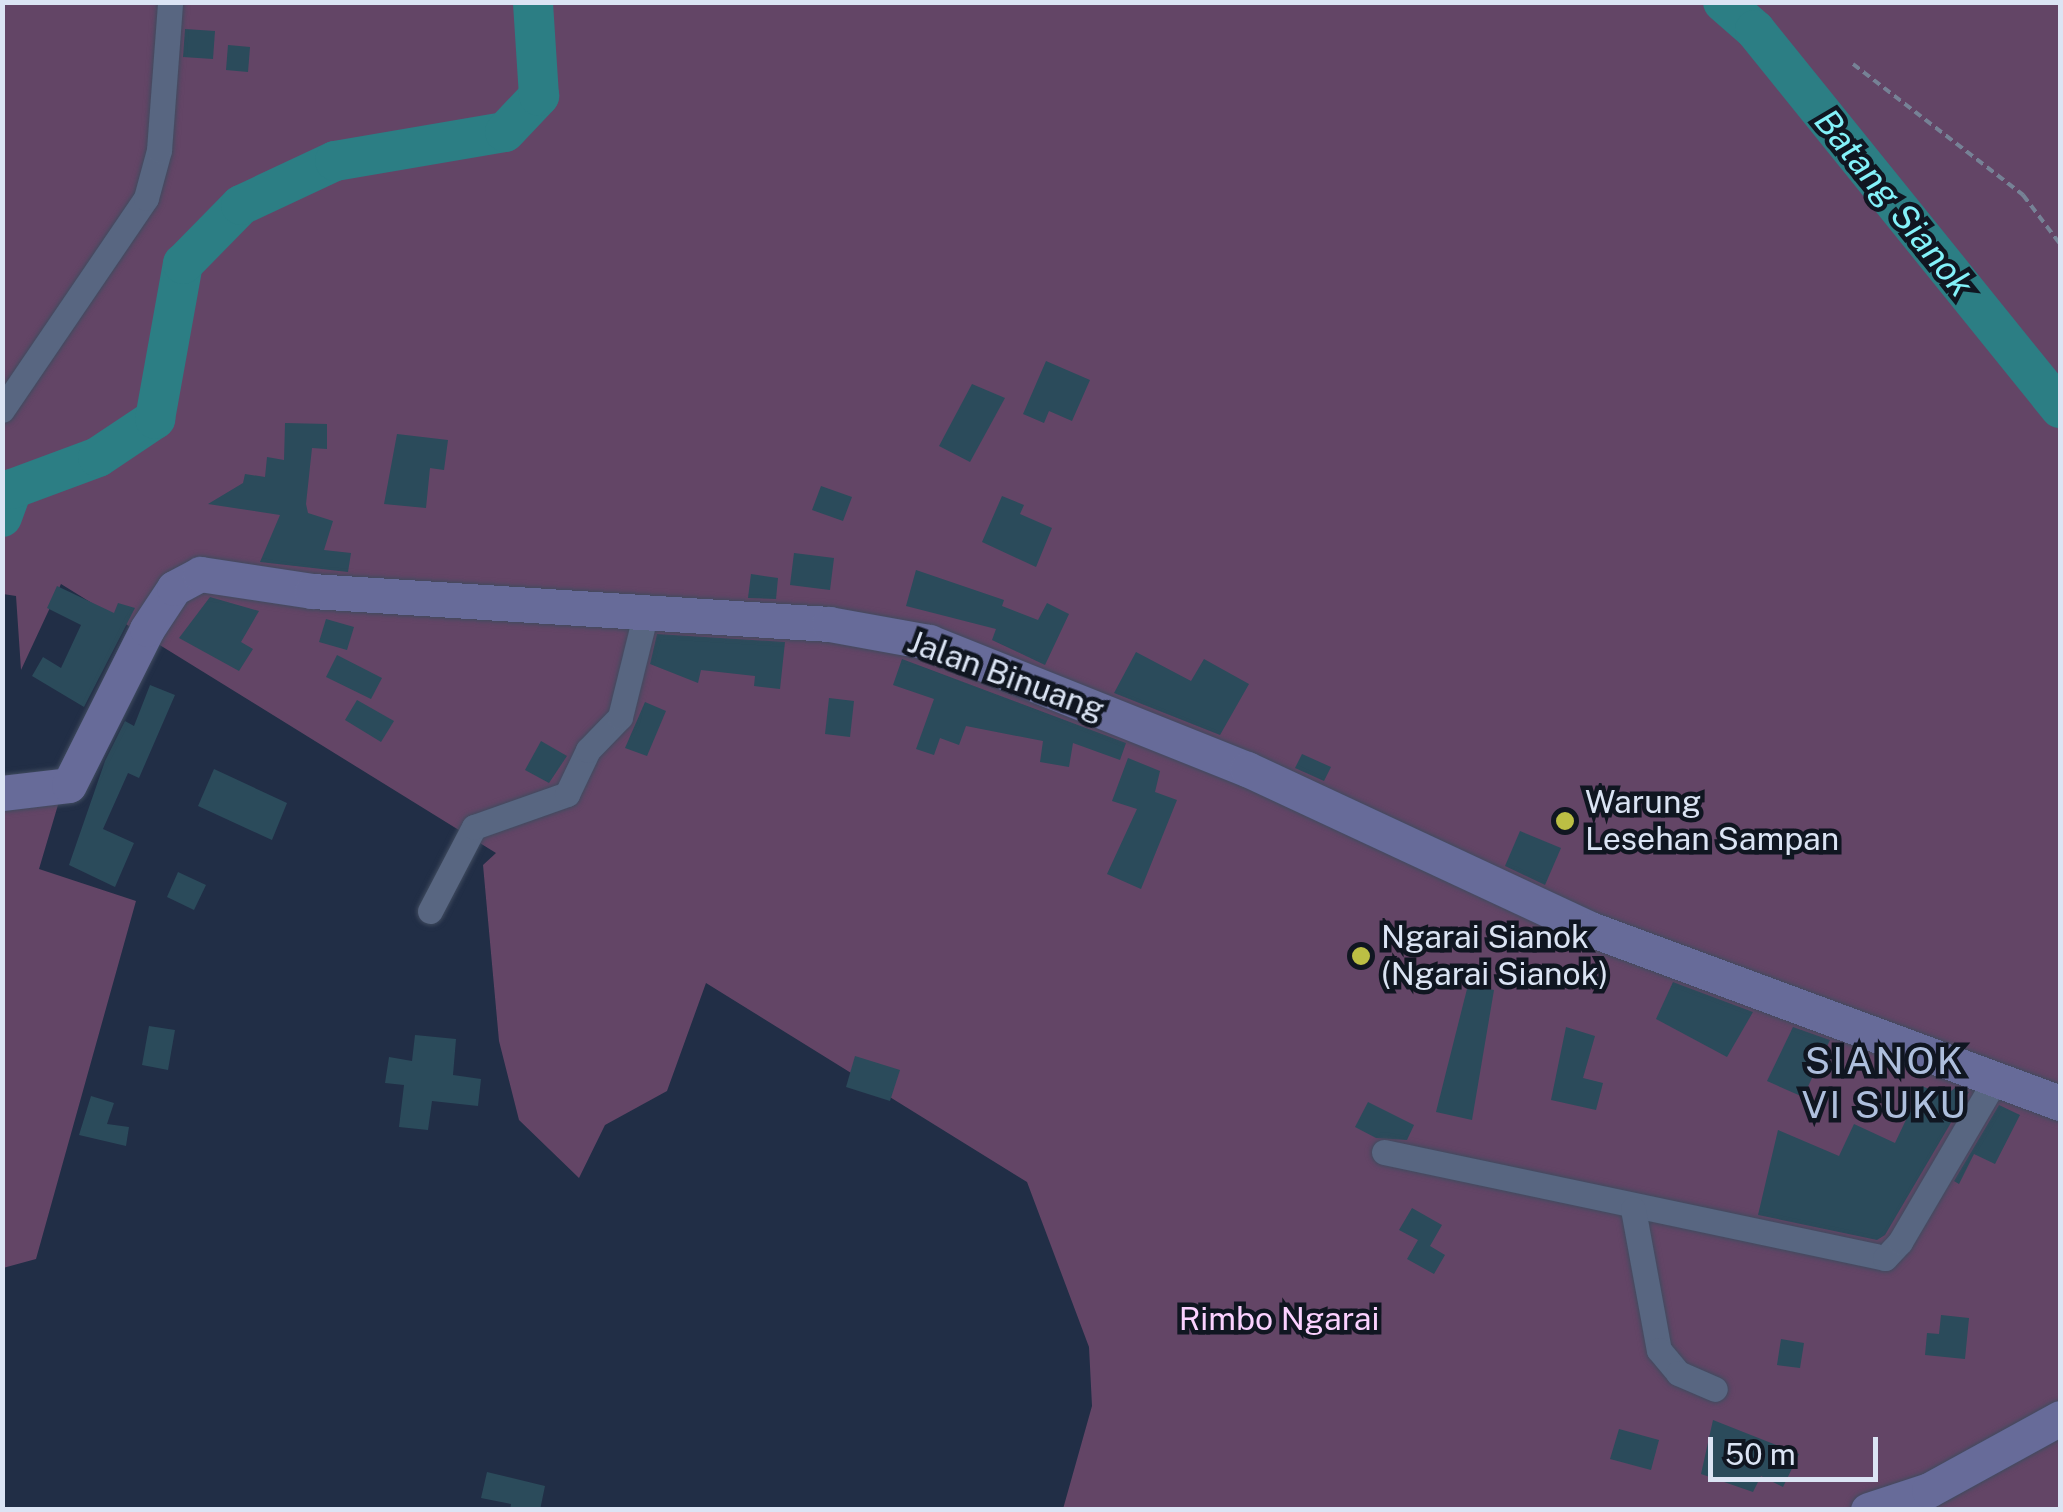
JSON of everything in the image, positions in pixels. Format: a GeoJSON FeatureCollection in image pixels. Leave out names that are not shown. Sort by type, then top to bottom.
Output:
{"type":"FeatureCollection","features":[{"type":"Feature","properties":{"kind":"main road","name":"Jalan Binuang"},"geometry":{"type":"LineString","coordinates":[[2,793],[68,785],[147,628],[174,588],[200,574],[312,591],[830,624],[929,642],[1247,769],[1590,928],[2060,1103]]}},
{"type":"Feature","properties":{"kind":"main road"},"geometry":{"type":"LineString","coordinates":[[1868,1510],[1929,1490],[2060,1418]]}},
{"type":"Feature","properties":{"kind":"street"},"geometry":{"type":"LineString","coordinates":[[2,410],[146,198],[159,150],[170,2]]}},
{"type":"Feature","properties":{"kind":"street"},"geometry":{"type":"LineString","coordinates":[[430,911],[474,827],[567,794],[588,750],[620,717],[646,612]]}},
{"type":"Feature","properties":{"kind":"street"},"geometry":{"type":"LineString","coordinates":[[1384,1152],[1632,1209],[1885,1258],[1900,1242],[1996,1080]]}},
{"type":"Feature","properties":{"kind":"street"},"geometry":{"type":"LineString","coordinates":[[1632,1209],[1660,1350],[1678,1373],[1716,1389]]}},
{"type":"Feature","properties":{"kind":"path"},"geometry":{"type":"LineString","coordinates":[[1853,64],[2022,195],[2060,244]]}},
{"type":"Feature","properties":{"kind":"green space","name":"Ngarai Sianok (Ngarai Sianok)"},"geometry":{"type":"Polygon","coordinates":[[[3,3],[2060,3],[2060,1509],[1063,1509],[1092,1406],[1089,1347],[1027,1182],[706,983],[667,1091],[605,1125],[579,1178],[519,1120],[499,1041],[483,865],[496,853],[61,584],[21,670],[16,596],[3,594],[3,3]]]}},
{"type":"Feature","properties":{"kind":"green space"},"geometry":{"type":"Polygon","coordinates":[[[63,788],[39,869],[136,901],[36,1259],[3,1268],[3,795],[63,788]]]}},
{"type":"Feature","properties":{"kind":"building"},"geometry":{"type":"Polygon","coordinates":[[[185,29],[215,31],[213,59],[183,57],[185,29]]]}},
{"type":"Feature","properties":{"kind":"building"},"geometry":{"type":"Polygon","coordinates":[[[228,45],[250,47],[248,72],[226,70],[228,45]]]}},
{"type":"Feature","properties":{"kind":"building"},"geometry":{"type":"Polygon","coordinates":[[[1046,361],[1090,380],[1072,421],[1049,411],[1044,423],[1023,414],[1046,361]]]}},
{"type":"Feature","properties":{"kind":"building"},"geometry":{"type":"Polygon","coordinates":[[[972,384],[1005,398],[970,462],[939,446],[972,384]]]}},
{"type":"Feature","properties":{"kind":"building"},"geometry":{"type":"Polygon","coordinates":[[[285,423],[327,424],[327,449],[312,448],[306,504],[308,513],[333,521],[324,550],[351,553],[348,572],[260,562],[280,515],[208,504],[243,483],[245,474],[265,477],[267,457],[284,460],[285,423]]]}},
{"type":"Feature","properties":{"kind":"building"},"geometry":{"type":"Polygon","coordinates":[[[397,434],[448,440],[444,470],[430,468],[426,508],[384,504],[397,434]]]}},
{"type":"Feature","properties":{"kind":"building"},"geometry":{"type":"Polygon","coordinates":[[[821,486],[852,497],[843,521],[812,510],[821,486]]]}},
{"type":"Feature","properties":{"kind":"building"},"geometry":{"type":"Polygon","coordinates":[[[1002,496],[1024,505],[1020,514],[1052,528],[1036,567],[982,542],[1002,496]]]}},
{"type":"Feature","properties":{"kind":"building"},"geometry":{"type":"Polygon","coordinates":[[[794,553],[834,558],[830,590],[790,585],[794,553]]]}},
{"type":"Feature","properties":{"kind":"building"},"geometry":{"type":"Polygon","coordinates":[[[916,570],[1004,600],[1002,606],[1038,620],[1047,603],[1069,614],[1045,665],[992,640],[996,629],[906,606],[916,570]]]}},
{"type":"Feature","properties":{"kind":"building"},"geometry":{"type":"Polygon","coordinates":[[[751,574],[778,578],[776,599],[748,598],[751,574]]]}},
{"type":"Feature","properties":{"kind":"building"},"geometry":{"type":"Polygon","coordinates":[[[57,586],[114,613],[118,603],[135,608],[84,707],[32,676],[43,657],[61,668],[81,625],[47,608],[57,586]]]}},
{"type":"Feature","properties":{"kind":"building"},"geometry":{"type":"Polygon","coordinates":[[[210,597],[259,611],[241,642],[253,649],[239,671],[179,638],[210,597]]]}},
{"type":"Feature","properties":{"kind":"building"},"geometry":{"type":"Polygon","coordinates":[[[326,619],[354,627],[347,650],[319,642],[326,619]]]}},
{"type":"Feature","properties":{"kind":"building"},"geometry":{"type":"Polygon","coordinates":[[[657,634],[785,642],[780,689],[754,686],[755,676],[701,670],[698,683],[650,664],[657,634]]]}},
{"type":"Feature","properties":{"kind":"building"},"geometry":{"type":"Polygon","coordinates":[[[1136,652],[1191,681],[1204,659],[1249,684],[1220,735],[1114,693],[1136,652]]]}},
{"type":"Feature","properties":{"kind":"building"},"geometry":{"type":"Polygon","coordinates":[[[337,655],[382,678],[371,699],[326,677],[337,655]]]}},
{"type":"Feature","properties":{"kind":"building"},"geometry":{"type":"Polygon","coordinates":[[[902,659],[1126,743],[1120,760],[1073,743],[1069,767],[1040,762],[1043,741],[966,726],[959,745],[940,738],[934,755],[916,749],[934,699],[893,685],[902,659]]]}},
{"type":"Feature","properties":{"kind":"building"},"geometry":{"type":"Polygon","coordinates":[[[150,685],[175,695],[139,778],[128,773],[103,829],[134,843],[115,887],[69,865],[105,761],[125,721],[134,726],[150,685]]]}},
{"type":"Feature","properties":{"kind":"building"},"geometry":{"type":"Polygon","coordinates":[[[829,698],[854,701],[850,737],[825,734],[829,698]]]}},
{"type":"Feature","properties":{"kind":"building"},"geometry":{"type":"Polygon","coordinates":[[[357,700],[394,721],[381,742],[345,720],[357,700]]]}},
{"type":"Feature","properties":{"kind":"building"},"geometry":{"type":"Polygon","coordinates":[[[645,702],[666,711],[647,756],[625,748],[645,702]]]}},
{"type":"Feature","properties":{"kind":"building"},"geometry":{"type":"Polygon","coordinates":[[[541,741],[567,756],[549,783],[525,770],[541,741]]]}},
{"type":"Feature","properties":{"kind":"building"},"geometry":{"type":"Polygon","coordinates":[[[1302,754],[1331,767],[1324,781],[1295,768],[1302,754]]]}},
{"type":"Feature","properties":{"kind":"building"},"geometry":{"type":"Polygon","coordinates":[[[1128,758],[1160,771],[1155,792],[1177,800],[1141,889],[1107,874],[1137,809],[1112,801],[1128,758]]]}},
{"type":"Feature","properties":{"kind":"building"},"geometry":{"type":"Polygon","coordinates":[[[214,769],[287,803],[272,840],[198,806],[214,769]]]}},
{"type":"Feature","properties":{"kind":"building"},"geometry":{"type":"Polygon","coordinates":[[[1520,831],[1561,848],[1545,885],[1505,866],[1520,831]]]}},
{"type":"Feature","properties":{"kind":"building"},"geometry":{"type":"Polygon","coordinates":[[[178,872],[206,885],[194,910],[167,897],[178,872]]]}},
{"type":"Feature","properties":{"kind":"building"},"geometry":{"type":"Polygon","coordinates":[[[1673,982],[1753,1012],[1727,1057],[1656,1019],[1673,982]]]}},
{"type":"Feature","properties":{"kind":"building"},"geometry":{"type":"Polygon","coordinates":[[[1468,985],[1494,990],[1472,1120],[1436,1112],[1468,985]]]}},
{"type":"Feature","properties":{"kind":"building"},"geometry":{"type":"Polygon","coordinates":[[[149,1026],[175,1030],[168,1070],[142,1065],[149,1026]]]}},
{"type":"Feature","properties":{"kind":"building"},"geometry":{"type":"Polygon","coordinates":[[[1566,1027],[1595,1036],[1583,1078],[1603,1083],[1596,1110],[1551,1100],[1566,1027]]]}},
{"type":"Feature","properties":{"kind":"building"},"geometry":{"type":"Polygon","coordinates":[[[1793,1027],[1830,1040],[1803,1097],[1767,1081],[1793,1027]]]}},
{"type":"Feature","properties":{"kind":"building"},"geometry":{"type":"Polygon","coordinates":[[[415,1035],[456,1039],[453,1075],[481,1079],[478,1106],[432,1101],[428,1130],[399,1127],[404,1085],[385,1083],[389,1057],[412,1061],[415,1035]]]}},
{"type":"Feature","properties":{"kind":"building"},"geometry":{"type":"Polygon","coordinates":[[[855,1056],[900,1070],[890,1101],[846,1087],[855,1056]]]}},
{"type":"Feature","properties":{"kind":"building"},"geometry":{"type":"Polygon","coordinates":[[[1922,1086],[1945,1096],[1956,1087],[1969,1092],[1885,1235],[1877,1240],[1758,1215],[1778,1130],[1839,1156],[1854,1124],[1895,1143],[1922,1086]]]}},
{"type":"Feature","properties":{"kind":"building"},"geometry":{"type":"Polygon","coordinates":[[[91,1096],[114,1103],[107,1124],[129,1127],[126,1146],[79,1135],[91,1096]]]}},
{"type":"Feature","properties":{"kind":"building"},"geometry":{"type":"Polygon","coordinates":[[[1368,1102],[1414,1125],[1407,1140],[1376,1138],[1355,1127],[1368,1102]]]}},
{"type":"Feature","properties":{"kind":"building"},"geometry":{"type":"Polygon","coordinates":[[[1999,1105],[2020,1115],[1995,1164],[1974,1154],[1959,1184],[1954,1181],[1999,1105]]]}},
{"type":"Feature","properties":{"kind":"building"},"geometry":{"type":"Polygon","coordinates":[[[1412,1208],[1442,1225],[1430,1246],[1445,1255],[1434,1274],[1407,1259],[1418,1240],[1399,1230],[1412,1208]]]}},
{"type":"Feature","properties":{"kind":"building"},"geometry":{"type":"Polygon","coordinates":[[[1941,1315],[1969,1318],[1965,1359],[1925,1355],[1927,1333],[1939,1334],[1941,1315]]]}},
{"type":"Feature","properties":{"kind":"building"},"geometry":{"type":"Polygon","coordinates":[[[1781,1339],[1804,1343],[1800,1368],[1777,1365],[1781,1339]]]}},
{"type":"Feature","properties":{"kind":"building"},"geometry":{"type":"Polygon","coordinates":[[[1713,1420],[1799,1454],[1783,1487],[1761,1476],[1753,1492],[1701,1474],[1713,1420]]]}},
{"type":"Feature","properties":{"kind":"building"},"geometry":{"type":"Polygon","coordinates":[[[1619,1429],[1659,1440],[1651,1470],[1610,1459],[1619,1429]]]}},
{"type":"Feature","properties":{"kind":"building"},"geometry":{"type":"Polygon","coordinates":[[[487,1472],[545,1486],[540,1510],[510,1510],[511,1504],[481,1498],[487,1472]]]}},
{"type":"Feature","properties":{"kind":"waterway"},"geometry":{"type":"LineString","coordinates":[[2,517],[12,489],[98,457],[155,419],[183,264],[241,205],[335,161],[505,132],[539,96],[533,2]]}},
{"type":"Feature","properties":{"kind":"waterway","name":"Batang Sianok"},"geometry":{"type":"LineString","coordinates":[[1723,2],[1755,30],[2060,408]]}},
{"type":"Feature","properties":{"kind":"place","name":"Warung Lesehan Sampan"},"geometry":{"type":"Point","coordinates":[1565,821]}},
{"type":"Feature","properties":{"kind":"place","name":"Ngarai Sianok (Ngarai Sianok)"},"geometry":{"type":"Point","coordinates":[1361,956]}},
{"type":"Feature","properties":{"kind":"district","name":"SIANOK VI SUKU"},"geometry":{"type":"Point","coordinates":[1885,1083]}},
{"type":"Feature","properties":{"kind":"park label","name":"Rimbo Ngarai"},"geometry":{"type":"Point","coordinates":[1279,1319]}}]}
